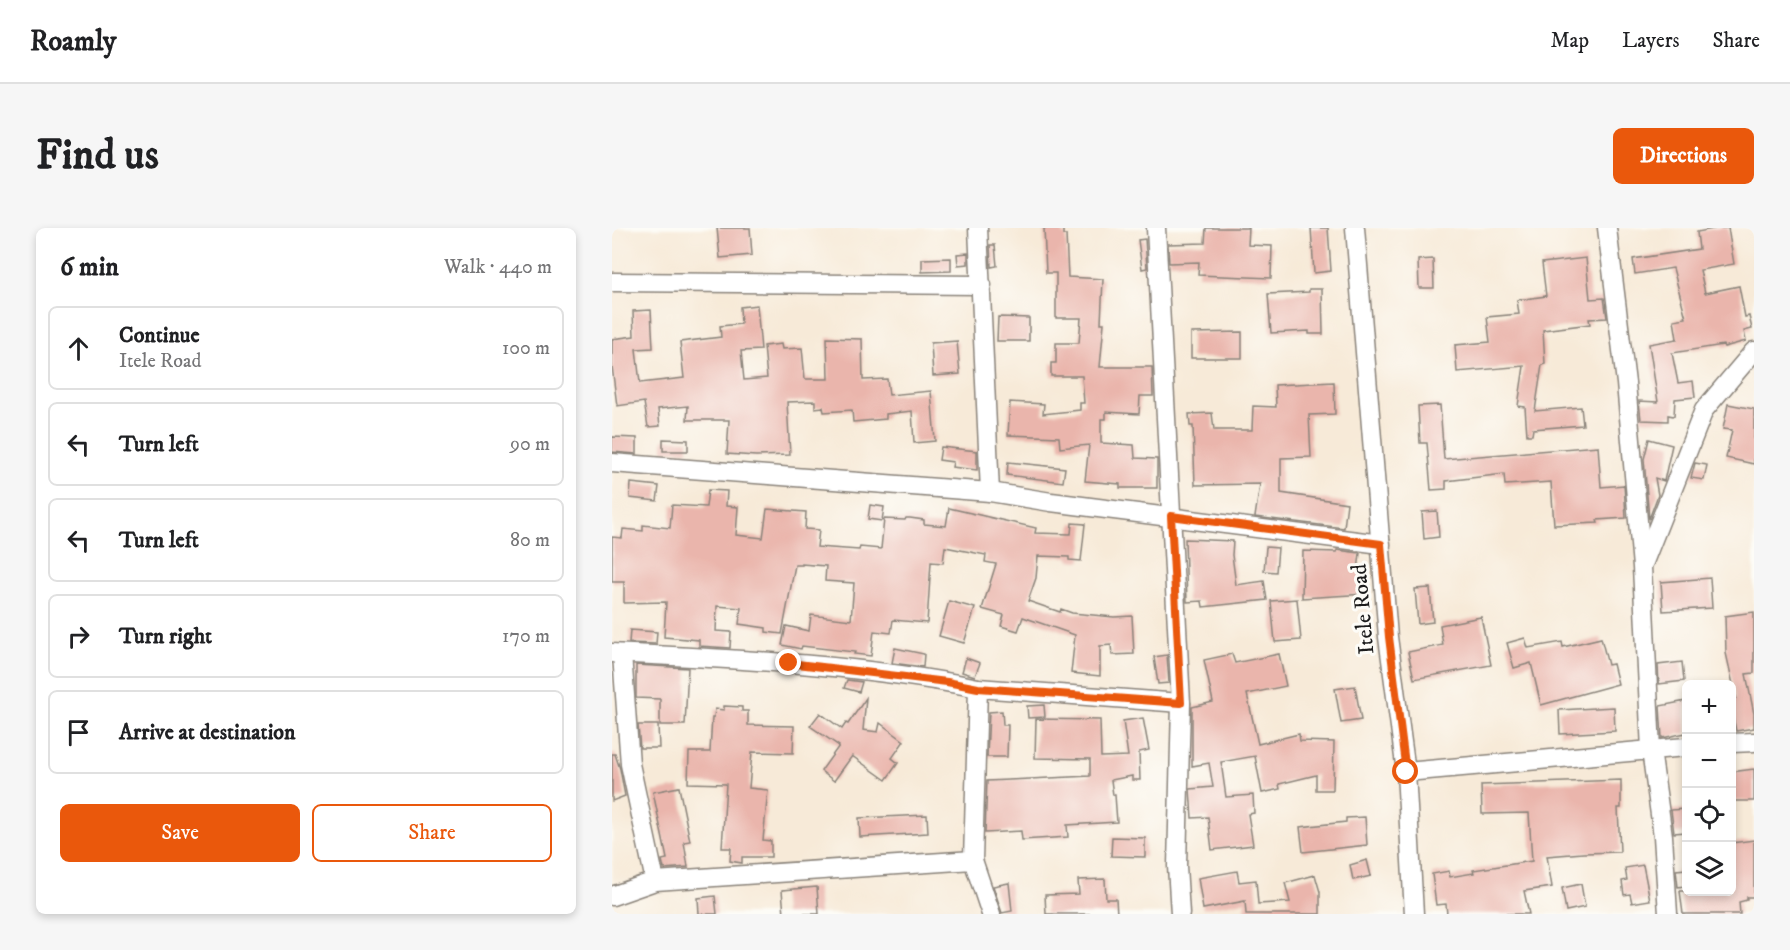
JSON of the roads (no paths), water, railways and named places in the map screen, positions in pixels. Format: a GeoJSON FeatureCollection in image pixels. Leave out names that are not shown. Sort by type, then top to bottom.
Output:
{"type":"FeatureCollection","features":[{"type":"Feature","properties":{"kind":"street"},"geometry":{"type":"LineString","coordinates":[[978,228],[990,492]]}},
{"type":"Feature","properties":{"kind":"street"},"geometry":{"type":"LineString","coordinates":[[1156,228],[1181,703],[1177,866],[1180,914]]}},
{"type":"Feature","properties":{"kind":"street","name":"Itele Road"},"geometry":{"type":"LineString","coordinates":[[1354,228],[1389,637],[1406,772],[1414,914]]}},
{"type":"Feature","properties":{"kind":"street"},"geometry":{"type":"LineString","coordinates":[[1607,228],[1626,383],[1642,567],[1650,750],[1663,836],[1668,914]]}},
{"type":"Feature","properties":{"kind":"street"},"geometry":{"type":"LineString","coordinates":[[612,282],[982,285]]}},
{"type":"Feature","properties":{"kind":"street"},"geometry":{"type":"LineString","coordinates":[[1642,567],[1704,410],[1754,351]]}},
{"type":"Feature","properties":{"kind":"street"},"geometry":{"type":"LineString","coordinates":[[612,463],[990,492],[1381,544]]}},
{"type":"Feature","properties":{"kind":"street"},"geometry":{"type":"LineString","coordinates":[[655,881],[630,764],[617,653],[789,663],[947,682],[978,688],[1181,703]]}},
{"type":"Feature","properties":{"kind":"street"},"geometry":{"type":"LineString","coordinates":[[978,688],[972,860],[991,914]]}},
{"type":"Feature","properties":{"kind":"street"},"geometry":{"type":"LineString","coordinates":[[1736,743],[1754,742]]}},
{"type":"Feature","properties":{"kind":"street"},"geometry":{"type":"LineString","coordinates":[[1406,772],[1682,747]]}},
{"type":"Feature","properties":{"kind":"street"},"geometry":{"type":"LineString","coordinates":[[612,896],[655,881],[972,860]]}}]}
